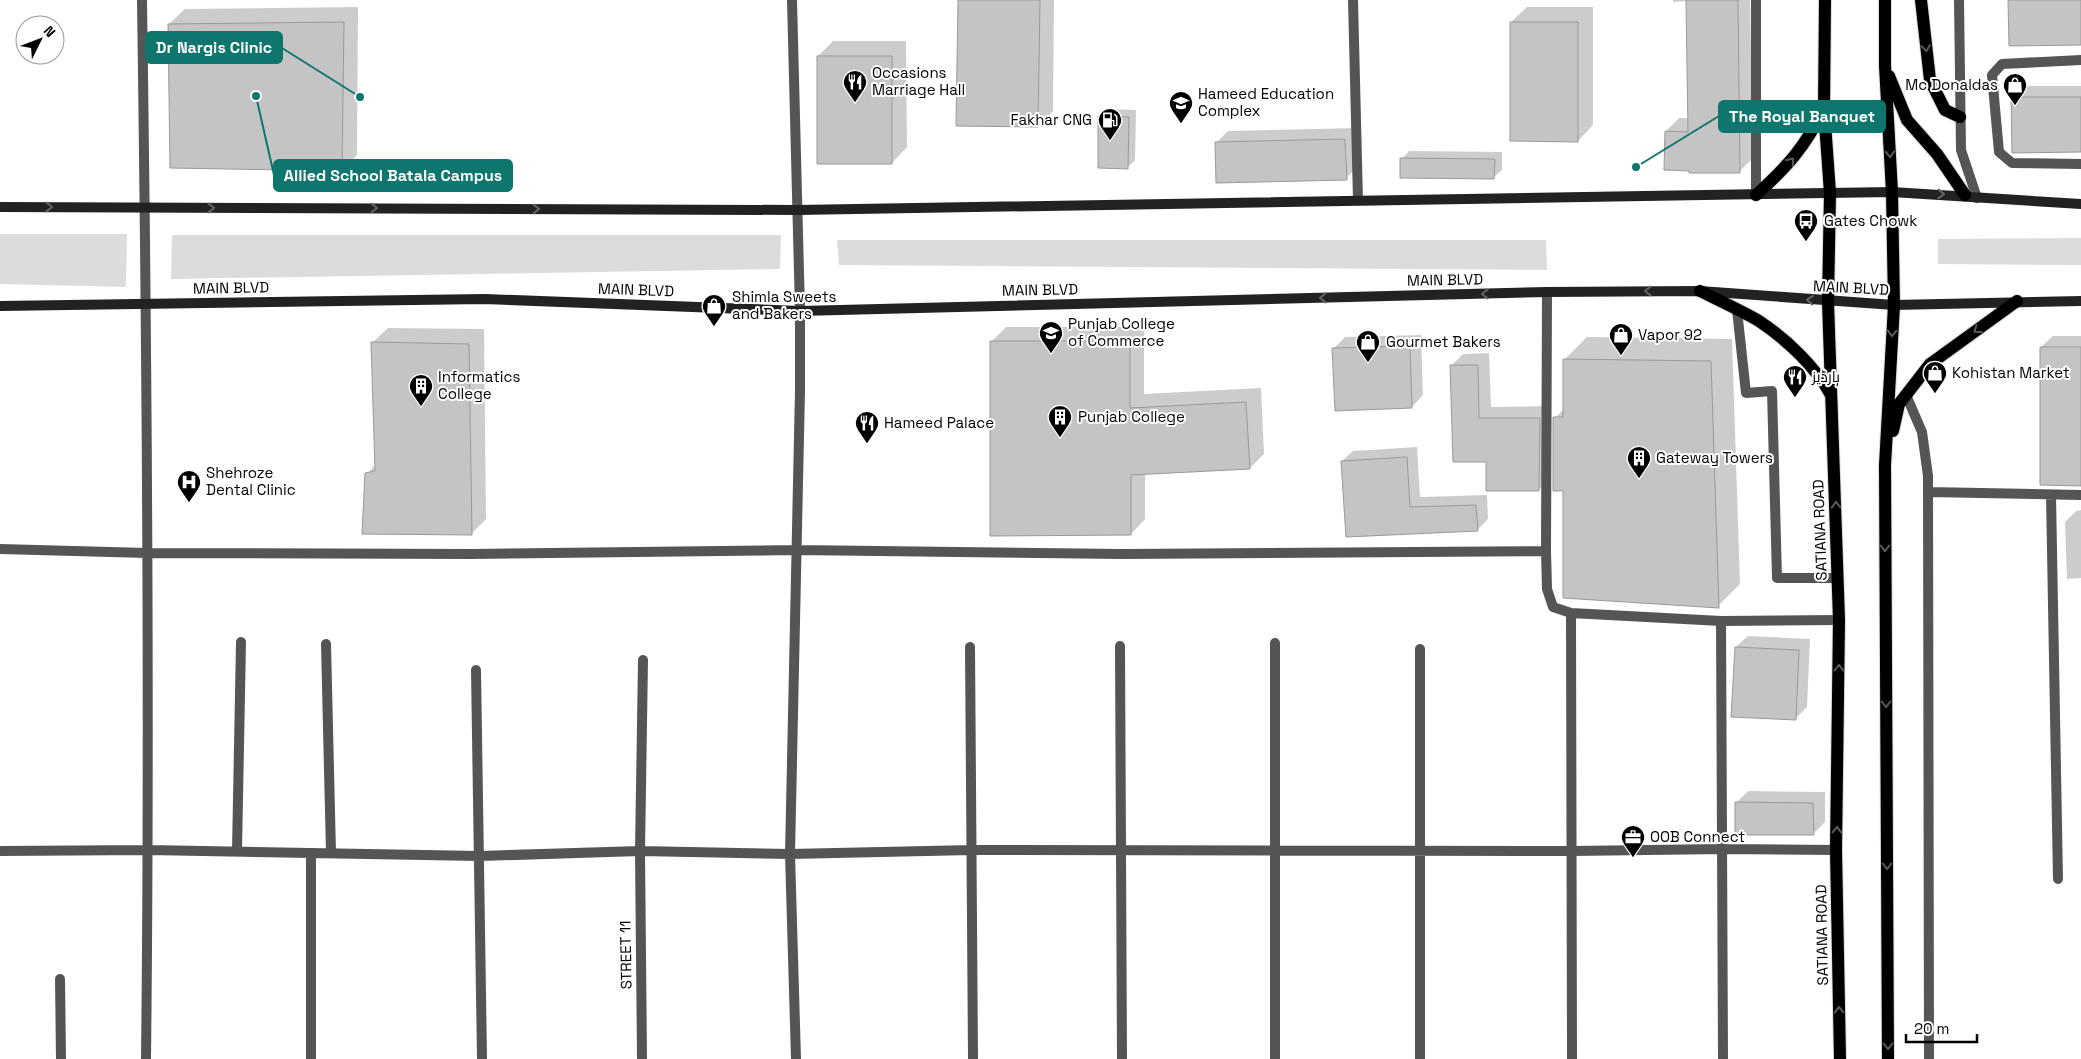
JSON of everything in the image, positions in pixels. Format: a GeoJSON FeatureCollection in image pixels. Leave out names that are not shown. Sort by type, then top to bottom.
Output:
{"type":"FeatureCollection","features":[{"type":"Feature","properties":{"kind":"main road","name":"SATIANA ROAD"},"geometry":{"type":"LineString","coordinates":[[1825,0],[1824,108],[1830,193],[1828,302],[1840,620],[1836,850],[1840,1059]]}},
{"type":"Feature","properties":{"kind":"main road"},"geometry":{"type":"LineString","coordinates":[[1885,0],[1885,66],[1892,192],[1894,306],[1885,465],[1888,1059]]}},
{"type":"Feature","properties":{"kind":"main road"},"geometry":{"type":"LineString","coordinates":[[1921,0],[1930,80],[1945,110],[1960,116]]}},
{"type":"Feature","properties":{"kind":"main road"},"geometry":{"type":"LineString","coordinates":[[1885,66],[1907,120],[1971,197]]}},
{"type":"Feature","properties":{"kind":"main road"},"geometry":{"type":"LineString","coordinates":[[1756,195],[1788,166],[1810,137],[1824,108]]}},
{"type":"Feature","properties":{"kind":"main road"},"geometry":{"type":"LineString","coordinates":[[0,207],[796,210],[1892,192],[2081,204]]}},
{"type":"Feature","properties":{"kind":"main road"},"geometry":{"type":"LineString","coordinates":[[1700,291],[1759,322],[1796,351],[1826,384],[1833,397]]}},
{"type":"Feature","properties":{"kind":"main road","name":"MAIN BLVD"},"geometry":{"type":"LineString","coordinates":[[0,306],[485,299],[800,311],[1547,292],[1700,291],[1894,306],[2017,301],[2081,301]]}},
{"type":"Feature","properties":{"kind":"main road"},"geometry":{"type":"LineString","coordinates":[[1885,465],[1899,404],[1930,364],[2017,301]]}},
{"type":"Feature","properties":{"kind":"street"},"geometry":{"type":"LineString","coordinates":[[142,0],[149,850],[146,1059]]}},
{"type":"Feature","properties":{"kind":"street"},"geometry":{"type":"LineString","coordinates":[[792,0],[800,311],[790,854],[796,1059]]}},
{"type":"Feature","properties":{"kind":"street"},"geometry":{"type":"LineString","coordinates":[[1353,0],[1358,200]]}},
{"type":"Feature","properties":{"kind":"street"},"geometry":{"type":"LineString","coordinates":[[1756,0],[1756,195]]}},
{"type":"Feature","properties":{"kind":"street"},"geometry":{"type":"LineString","coordinates":[[1960,0],[1961,150],[1971,197]]}},
{"type":"Feature","properties":{"kind":"street"},"geometry":{"type":"LineString","coordinates":[[2081,60],[2002,64],[1992,75],[1999,152],[2012,163],[2081,164]]}},
{"type":"Feature","properties":{"kind":"street"},"geometry":{"type":"LineString","coordinates":[[1547,292],[1546,551],[1547,589],[1553,607],[1571,613],[1722,621],[1840,620]]}},
{"type":"Feature","properties":{"kind":"street"},"geometry":{"type":"LineString","coordinates":[[1737,310],[1746,394],[1772,390],[1777,578],[1838,578]]}},
{"type":"Feature","properties":{"kind":"street"},"geometry":{"type":"LineString","coordinates":[[1906,395],[1922,432],[1928,476],[1929,1059]]}},
{"type":"Feature","properties":{"kind":"street"},"geometry":{"type":"LineString","coordinates":[[1928,492],[2081,495]]}},
{"type":"Feature","properties":{"kind":"street"},"geometry":{"type":"LineString","coordinates":[[2051,495],[2058,879]]}},
{"type":"Feature","properties":{"kind":"street"},"geometry":{"type":"LineString","coordinates":[[0,549],[472,554],[796,550],[1122,554],[1546,551]]}},
{"type":"Feature","properties":{"kind":"street"},"geometry":{"type":"LineString","coordinates":[[1571,613],[1572,1059]]}},
{"type":"Feature","properties":{"kind":"street"},"geometry":{"type":"LineString","coordinates":[[1722,621],[1723,1059]]}},
{"type":"Feature","properties":{"kind":"street"},"geometry":{"type":"LineString","coordinates":[[237,851],[241,642]]}},
{"type":"Feature","properties":{"kind":"street"},"geometry":{"type":"LineString","coordinates":[[1275,643],[1276,1059]]}},
{"type":"Feature","properties":{"kind":"street"},"geometry":{"type":"LineString","coordinates":[[326,644],[331,853]]}},
{"type":"Feature","properties":{"kind":"street"},"geometry":{"type":"LineString","coordinates":[[1120,646],[1122,1059]]}},
{"type":"Feature","properties":{"kind":"street"},"geometry":{"type":"LineString","coordinates":[[970,647],[972,1059]]}},
{"type":"Feature","properties":{"kind":"street"},"geometry":{"type":"LineString","coordinates":[[1420,649],[1420,1059]]}},
{"type":"Feature","properties":{"kind":"street","name":"STREET 11"},"geometry":{"type":"LineString","coordinates":[[642,1059],[640,851],[643,660]]}},
{"type":"Feature","properties":{"kind":"street"},"geometry":{"type":"LineString","coordinates":[[476,670],[482,1059]]}},
{"type":"Feature","properties":{"kind":"street"},"geometry":{"type":"LineString","coordinates":[[0,851],[149,850],[480,856],[640,851],[790,854],[972,850],[1420,852],[1573,852],[1723,849],[1836,850]]}},
{"type":"Feature","properties":{"kind":"street"},"geometry":{"type":"LineString","coordinates":[[310,853],[311,1059]]}},
{"type":"Feature","properties":{"kind":"street"},"geometry":{"type":"LineString","coordinates":[[60,979],[61,1059]]}},
{"type":"Feature","properties":{"kind":"shaded area"},"geometry":{"type":"Polygon","coordinates":[[[0,234],[127,234],[126,287],[0,284],[0,234]]]}},
{"type":"Feature","properties":{"kind":"shaded area"},"geometry":{"type":"Polygon","coordinates":[[[172,235],[781,235],[780,269],[171,279],[172,235]]]}},
{"type":"Feature","properties":{"kind":"shaded area"},"geometry":{"type":"Polygon","coordinates":[[[2081,238],[2081,265],[1938,264],[1938,239],[2081,238]]]}},
{"type":"Feature","properties":{"kind":"shaded area"},"geometry":{"type":"Polygon","coordinates":[[[837,240],[1546,240],[1547,270],[839,265],[837,240]]]}},
{"type":"Feature","properties":{"kind":"building"},"geometry":{"type":"Polygon","coordinates":[[[958,0],[1040,0],[1038,127],[956,126],[958,0]]]}},
{"type":"Feature","properties":{"kind":"building"},"geometry":{"type":"Polygon","coordinates":[[[1686,0],[1738,0],[1740,173],[1689,173],[1689,171],[1664,170],[1665,131],[1688,132],[1686,0]]]}},
{"type":"Feature","properties":{"kind":"building"},"geometry":{"type":"Polygon","coordinates":[[[2008,0],[2081,0],[2081,45],[2009,46],[2008,0]]]}},
{"type":"Feature","properties":{"kind":"building"},"geometry":{"type":"Polygon","coordinates":[[[344,22],[342,171],[170,168],[168,24],[344,22]]]}},
{"type":"Feature","properties":{"kind":"building"},"geometry":{"type":"Polygon","coordinates":[[[1510,22],[1578,22],[1578,142],[1510,141],[1510,22]]]}},
{"type":"Feature","properties":{"kind":"building"},"geometry":{"type":"Polygon","coordinates":[[[817,56],[892,56],[892,164],[817,164],[817,56]]]}},
{"type":"Feature","properties":{"kind":"building"},"geometry":{"type":"Polygon","coordinates":[[[2011,97],[2081,97],[2081,152],[2012,153],[2011,97]]]}},
{"type":"Feature","properties":{"kind":"building"},"geometry":{"type":"Polygon","coordinates":[[[1098,116],[1129,117],[1128,169],[1098,168],[1098,116]]]}},
{"type":"Feature","properties":{"kind":"building"},"geometry":{"type":"Polygon","coordinates":[[[1345,139],[1347,180],[1216,183],[1215,142],[1345,139]]]}},
{"type":"Feature","properties":{"kind":"building"},"geometry":{"type":"Polygon","coordinates":[[[1400,158],[1495,159],[1494,179],[1400,178],[1400,158]]]}},
{"type":"Feature","properties":{"kind":"building","name":"Punjab College"},"geometry":{"type":"Polygon","coordinates":[[[990,341],[1130,341],[1130,408],[1246,402],[1250,469],[1131,475],[1131,535],[990,536],[990,341]]]}},
{"type":"Feature","properties":{"kind":"building","name":"Informatics College"},"geometry":{"type":"Polygon","coordinates":[[[371,342],[469,344],[472,535],[362,534],[365,473],[375,471],[371,342]]]}},
{"type":"Feature","properties":{"kind":"building"},"geometry":{"type":"Polygon","coordinates":[[[1410,346],[1412,408],[1335,411],[1332,348],[1410,346]]]}},
{"type":"Feature","properties":{"kind":"building"},"geometry":{"type":"Polygon","coordinates":[[[2040,347],[2081,347],[2081,486],[2040,485],[2040,347]]]}},
{"type":"Feature","properties":{"kind":"building","name":"Gateway Towers"},"geometry":{"type":"Polygon","coordinates":[[[1563,359],[1711,361],[1719,608],[1563,598],[1563,491],[1553,491],[1553,417],[1563,417],[1563,359]]]}},
{"type":"Feature","properties":{"kind":"building"},"geometry":{"type":"Polygon","coordinates":[[[1450,365],[1478,365],[1479,418],[1540,418],[1539,491],[1486,491],[1486,462],[1453,462],[1450,365]]]}},
{"type":"Feature","properties":{"kind":"building"},"geometry":{"type":"Polygon","coordinates":[[[1407,457],[1410,507],[1476,505],[1478,531],[1346,537],[1341,461],[1407,457]]]}},
{"type":"Feature","properties":{"kind":"building"},"geometry":{"type":"Polygon","coordinates":[[[1735,647],[1799,650],[1796,720],[1731,717],[1735,647]]]}},
{"type":"Feature","properties":{"kind":"building"},"geometry":{"type":"Polygon","coordinates":[[[1735,802],[1813,803],[1814,835],[1735,835],[1735,802]]]}},
{"type":"Feature","properties":{"kind":"place","name":"Allied School Batala Campus"},"geometry":{"type":"Point","coordinates":[256,96]}},
{"type":"Feature","properties":{"kind":"place","name":"Dr Nargis Clinic"},"geometry":{"type":"Point","coordinates":[360,97]}},
{"type":"Feature","properties":{"kind":"place","name":"Occasions Marriage Hall"},"geometry":{"type":"Point","coordinates":[855,103]}},
{"type":"Feature","properties":{"kind":"place","name":"Mc Donaldas"},"geometry":{"type":"Point","coordinates":[2015,106]}},
{"type":"Feature","properties":{"kind":"place","name":"Hameed Education Complex"},"geometry":{"type":"Point","coordinates":[1181,124]}},
{"type":"Feature","properties":{"kind":"place","name":"Fakhar CNG"},"geometry":{"type":"Point","coordinates":[1110,141]}},
{"type":"Feature","properties":{"kind":"place","name":"The Royal Banquet"},"geometry":{"type":"Point","coordinates":[1636,167]}},
{"type":"Feature","properties":{"kind":"place","name":"Gates Chowk"},"geometry":{"type":"Point","coordinates":[1806,242]}},
{"type":"Feature","properties":{"kind":"place","name":"Shimla Sweets and Bakers"},"geometry":{"type":"Point","coordinates":[714,327]}},
{"type":"Feature","properties":{"kind":"place","name":"Punjab College of Commerce"},"geometry":{"type":"Point","coordinates":[1051,354]}},
{"type":"Feature","properties":{"kind":"place","name":"Vapor 92"},"geometry":{"type":"Point","coordinates":[1621,356]}},
{"type":"Feature","properties":{"kind":"place","name":"Gourmet Bakers"},"geometry":{"type":"Point","coordinates":[1368,363]}},
{"type":"Feature","properties":{"kind":"place","name":"Kohistan Market"},"geometry":{"type":"Point","coordinates":[1935,394]}},
{"type":"Feature","properties":{"kind":"place","name":"ہارڈیز"},"geometry":{"type":"Point","coordinates":[1795,398]}},
{"type":"Feature","properties":{"kind":"place","name":"Informatics College"},"geometry":{"type":"Point","coordinates":[421,407]}},
{"type":"Feature","properties":{"kind":"place","name":"Punjab College"},"geometry":{"type":"Point","coordinates":[1060,438]}},
{"type":"Feature","properties":{"kind":"place","name":"Hameed Palace"},"geometry":{"type":"Point","coordinates":[867,444]}},
{"type":"Feature","properties":{"kind":"place","name":"Gateway Towers"},"geometry":{"type":"Point","coordinates":[1639,479]}},
{"type":"Feature","properties":{"kind":"place","name":"Shehroze Dental Clinic"},"geometry":{"type":"Point","coordinates":[189,503]}},
{"type":"Feature","properties":{"kind":"place","name":"OOB Connect"},"geometry":{"type":"Point","coordinates":[1633,858]}}]}
